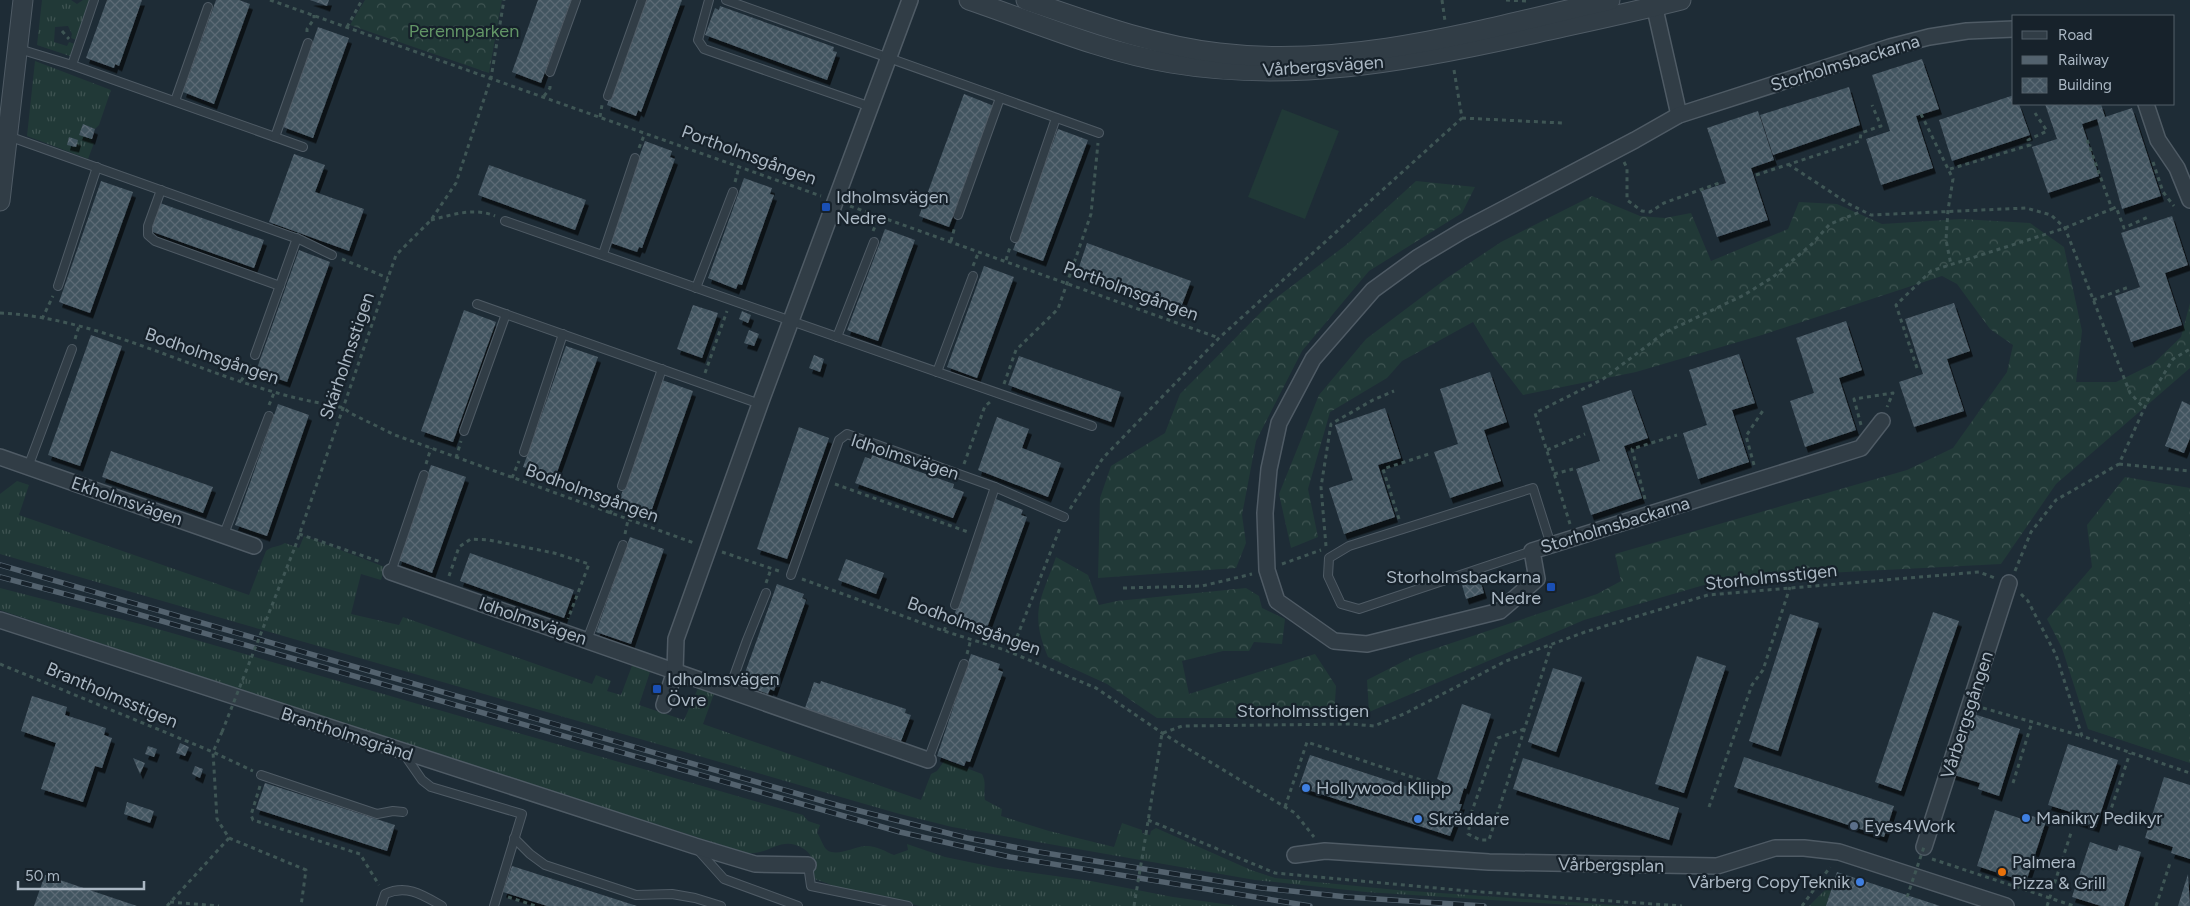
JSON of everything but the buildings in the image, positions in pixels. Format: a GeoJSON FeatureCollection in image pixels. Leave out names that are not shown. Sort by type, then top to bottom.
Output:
{"type":"FeatureCollection","features":[{"type":"Feature","properties":{"kind":"street"},"geometry":{"type":"LineString","coordinates":[[0,201],[23,0]]}},
{"type":"Feature","properties":{"kind":"street"},"geometry":{"type":"LineString","coordinates":[[664,705],[675,671],[676,639],[760,404],[910,0]]}},
{"type":"Feature","properties":{"kind":"street","name":"Vårbergsvägen"},"geometry":{"type":"LineString","coordinates":[[969,0],[1127,54],[1171,63],[1266,72],[1312,71],[1431,56],[1654,3],[1681,0]]}},
{"type":"Feature","properties":{"kind":"street","name":"Vårbergsvägen"},"geometry":{"type":"LineString","coordinates":[[1026,0],[1132,36],[1172,45],[1220,53],[1313,55],[1363,52],[1429,42],[1610,0]]}},
{"type":"Feature","properties":{"kind":"street"},"geometry":{"type":"LineString","coordinates":[[1654,3],[1679,115]]}},
{"type":"Feature","properties":{"kind":"street","name":"Storholmsbackarna"},"geometry":{"type":"LineString","coordinates":[[1882,421],[1861,448],[1532,551],[1537,579],[1500,611],[1367,644],[1334,641],[1278,602],[1267,570],[1265,513],[1269,469],[1279,424],[1313,359],[1374,290],[1417,258],[1462,231],[1679,115],[1928,36],[1967,31],[2012,29]]}},
{"type":"Feature","properties":{"kind":"street"},"geometry":{"type":"LineString","coordinates":[[2146,105],[2158,140],[2177,168],[2190,200]]}},
{"type":"Feature","properties":{"kind":"street","name":"Ekholmsvägen"},"geometry":{"type":"LineString","coordinates":[[0,457],[254,546]]}},
{"type":"Feature","properties":{"kind":"street","name":"Idholmsvägen"},"geometry":{"type":"LineString","coordinates":[[392,569],[928,760]]}},
{"type":"Feature","properties":{"kind":"street","name":"Vårbergsgången"},"geometry":{"type":"LineString","coordinates":[[1927,853],[1970,705],[2009,583]]}},
{"type":"Feature","properties":{"kind":"street","name":"Brantholmsgränd"},"geometry":{"type":"LineString","coordinates":[[0,620],[695,846],[755,864],[808,865]]}},
{"type":"Feature","properties":{"kind":"street","name":"Vårbergsplan"},"geometry":{"type":"LineString","coordinates":[[1295,855],[1325,851],[1489,862],[1717,866],[1775,848],[1804,848],[1839,852],[2006,906]]}},
{"type":"Feature","properties":{"kind":"lane"},"geometry":{"type":"LineString","coordinates":[[72,65],[94,0]]}},
{"type":"Feature","properties":{"kind":"lane"},"geometry":{"type":"LineString","coordinates":[[550,72],[576,0]]}},
{"type":"Feature","properties":{"kind":"lane"},"geometry":{"type":"LineString","coordinates":[[608,96],[642,0]]}},
{"type":"Feature","properties":{"kind":"lane"},"geometry":{"type":"LineString","coordinates":[[709,0],[698,40],[704,49],[871,107]]}},
{"type":"Feature","properties":{"kind":"lane"},"geometry":{"type":"LineString","coordinates":[[726,0],[1099,133]]}},
{"type":"Feature","properties":{"kind":"lane"},"geometry":{"type":"LineString","coordinates":[[175,101],[208,7]]}},
{"type":"Feature","properties":{"kind":"lane"},"geometry":{"type":"LineString","coordinates":[[275,137],[308,43]]}},
{"type":"Feature","properties":{"kind":"lane"},"geometry":{"type":"LineString","coordinates":[[17,49],[72,65],[302,147]]}},
{"type":"Feature","properties":{"kind":"lane"},"geometry":{"type":"LineString","coordinates":[[958,216],[1000,98]]}},
{"type":"Feature","properties":{"kind":"lane"},"geometry":{"type":"LineString","coordinates":[[1015,238],[1056,118]]}},
{"type":"Feature","properties":{"kind":"lane"},"geometry":{"type":"LineString","coordinates":[[7,136],[297,238],[332,255]]}},
{"type":"Feature","properties":{"kind":"lane"},"geometry":{"type":"LineString","coordinates":[[603,254],[635,158]]}},
{"type":"Feature","properties":{"kind":"lane"},"geometry":{"type":"LineString","coordinates":[[58,286],[97,167]]}},
{"type":"Feature","properties":{"kind":"lane"},"geometry":{"type":"LineString","coordinates":[[161,190],[148,226],[148,235],[155,241],[280,286]]}},
{"type":"Feature","properties":{"kind":"lane"},"geometry":{"type":"LineString","coordinates":[[696,288],[733,192]]}},
{"type":"Feature","properties":{"kind":"lane"},"geometry":{"type":"LineString","coordinates":[[505,221],[1092,426]]}},
{"type":"Feature","properties":{"kind":"lane"},"geometry":{"type":"LineString","coordinates":[[255,355],[297,238]]}},
{"type":"Feature","properties":{"kind":"lane"},"geometry":{"type":"LineString","coordinates":[[837,338],[874,242]]}},
{"type":"Feature","properties":{"kind":"lane"},"geometry":{"type":"LineString","coordinates":[[937,372],[973,276]]}},
{"type":"Feature","properties":{"kind":"lane"},"geometry":{"type":"LineString","coordinates":[[477,304],[760,404]]}},
{"type":"Feature","properties":{"kind":"lane"},"geometry":{"type":"LineString","coordinates":[[464,430],[506,314]]}},
{"type":"Feature","properties":{"kind":"lane"},"geometry":{"type":"LineString","coordinates":[[524,452],[564,334]]}},
{"type":"Feature","properties":{"kind":"lane"},"geometry":{"type":"LineString","coordinates":[[28,467],[72,349]]}},
{"type":"Feature","properties":{"kind":"lane"},"geometry":{"type":"LineString","coordinates":[[622,486],[662,369]]}},
{"type":"Feature","properties":{"kind":"lane"},"geometry":{"type":"LineString","coordinates":[[224,534],[269,416]]}},
{"type":"Feature","properties":{"kind":"lane","name":"Idholmsvägen"},"geometry":{"type":"LineString","coordinates":[[791,575],[839,440],[847,434],[995,487],[1064,518]]}},
{"type":"Feature","properties":{"kind":"lane"},"geometry":{"type":"LineString","coordinates":[[392,569],[424,475]]}},
{"type":"Feature","properties":{"kind":"lane"},"geometry":{"type":"LineString","coordinates":[[955,604],[995,487]]}},
{"type":"Feature","properties":{"kind":"lane"},"geometry":{"type":"LineString","coordinates":[[1532,551],[1359,610],[1341,604],[1328,576],[1329,558],[1349,546],[1533,488],[1550,545]]}},
{"type":"Feature","properties":{"kind":"lane"},"geometry":{"type":"LineString","coordinates":[[587,640],[622,545]]}},
{"type":"Feature","properties":{"kind":"lane"},"geometry":{"type":"LineString","coordinates":[[729,690],[766,593]]}},
{"type":"Feature","properties":{"kind":"lane"},"geometry":{"type":"LineString","coordinates":[[928,760],[964,664]]}},
{"type":"Feature","properties":{"kind":"lane"},"geometry":{"type":"LineString","coordinates":[[402,752],[422,780],[431,787],[522,814],[494,906]]}},
{"type":"Feature","properties":{"kind":"lane"},"geometry":{"type":"LineString","coordinates":[[261,775],[377,814],[393,811],[403,812]]}},
{"type":"Feature","properties":{"kind":"lane"},"geometry":{"type":"LineString","coordinates":[[514,838],[530,854],[545,865],[636,895],[672,894],[695,898],[721,906]]}},
{"type":"Feature","properties":{"kind":"lane"},"geometry":{"type":"LineString","coordinates":[[695,846],[724,879],[798,906]]}},
{"type":"Feature","properties":{"kind":"lane","name":"Brantholmsgränd"},"geometry":{"type":"LineString","coordinates":[[808,865],[811,886],[908,906]]}},
{"type":"Feature","properties":{"kind":"lane"},"geometry":{"type":"LineString","coordinates":[[381,906],[385,894],[395,890],[408,889],[442,906]]}},
{"type":"Feature","properties":{"kind":"path","name":"Portholmsgången"},"geometry":{"type":"LineString","coordinates":[[270,0],[1219,338]]}},
{"type":"Feature","properties":{"kind":"path"},"geometry":{"type":"LineString","coordinates":[[287,6],[289,0]]}},
{"type":"Feature","properties":{"kind":"path"},"geometry":{"type":"LineString","coordinates":[[347,26],[362,0]]}},
{"type":"Feature","properties":{"kind":"path","name":"Skärholmsstigen"},"geometry":{"type":"LineString","coordinates":[[213,752],[295,547],[396,255],[431,220],[456,183],[491,78],[504,0]]}},
{"type":"Feature","properties":{"kind":"path"},"geometry":{"type":"LineString","coordinates":[[1442,0],[1445,24]]}},
{"type":"Feature","properties":{"kind":"path"},"geometry":{"type":"LineString","coordinates":[[1506,0],[1530,0]]}},
{"type":"Feature","properties":{"kind":"path"},"geometry":{"type":"LineString","coordinates":[[308,43],[307,29],[314,19],[314,15]]}},
{"type":"Feature","properties":{"kind":"path"},"geometry":{"type":"LineString","coordinates":[[1454,70],[1462,118]]}},
{"type":"Feature","properties":{"kind":"path"},"geometry":{"type":"LineString","coordinates":[[1756,175],[1860,141],[1860,133],[1881,126],[1872,105]]}},
{"type":"Feature","properties":{"kind":"path"},"geometry":{"type":"LineString","coordinates":[[1950,170],[2030,145],[2028,140],[2048,131],[2035,113]]}},
{"type":"Feature","properties":{"kind":"path"},"geometry":{"type":"LineString","coordinates":[[1921,114],[1953,179],[1946,240],[1950,265]]}},
{"type":"Feature","properties":{"kind":"path"},"geometry":{"type":"LineString","coordinates":[[1011,652],[1064,518],[1103,458],[1219,338],[1462,118],[1562,123]]}},
{"type":"Feature","properties":{"kind":"path"},"geometry":{"type":"LineString","coordinates":[[960,475],[985,406],[1001,394],[1016,350],[1058,309],[1091,214],[1099,133]]}},
{"type":"Feature","properties":{"kind":"path"},"geometry":{"type":"LineString","coordinates":[[2086,137],[2112,209]]}},
{"type":"Feature","properties":{"kind":"path"},"geometry":{"type":"LineString","coordinates":[[1631,156],[1624,160],[1627,168],[1627,200],[1642,211],[1650,212],[1664,203],[1719,183]]}},
{"type":"Feature","properties":{"kind":"path"},"geometry":{"type":"LineString","coordinates":[[1788,164],[1871,215],[1948,210],[2026,208],[2051,215],[2065,228],[2130,394],[2144,408]]}},
{"type":"Feature","properties":{"kind":"path"},"geometry":{"type":"LineString","coordinates":[[1917,368],[1896,305],[1931,271],[2065,228],[2116,207],[2124,228],[2148,217]]}},
{"type":"Feature","properties":{"kind":"path"},"geometry":{"type":"LineString","coordinates":[[1574,538],[1536,413],[1603,379],[1664,333],[1744,295],[1772,277],[1812,244],[1830,224],[1862,210]]}},
{"type":"Feature","properties":{"kind":"path"},"geometry":{"type":"LineString","coordinates":[[431,220],[469,212],[485,212],[505,221]]}},
{"type":"Feature","properties":{"kind":"path"},"geometry":{"type":"LineString","coordinates":[[950,241],[958,216]]}},
{"type":"Feature","properties":{"kind":"path"},"geometry":{"type":"LineString","coordinates":[[332,255],[388,278]]}},
{"type":"Feature","properties":{"kind":"path"},"geometry":{"type":"LineString","coordinates":[[42,319],[58,286]]}},
{"type":"Feature","properties":{"kind":"path"},"geometry":{"type":"LineString","coordinates":[[2093,300],[2129,287]]}},
{"type":"Feature","properties":{"kind":"path"},"geometry":{"type":"LineString","coordinates":[[702,383],[731,301]]}},
{"type":"Feature","properties":{"kind":"path","name":"Bodholmsgången"},"geometry":{"type":"LineString","coordinates":[[0,313],[17,314],[92,329],[274,393],[344,408],[350,413],[395,435],[456,458],[610,514],[1011,652],[1096,688],[1162,733],[1295,813],[1325,851]]}},
{"type":"Feature","properties":{"kind":"path"},"geometry":{"type":"LineString","coordinates":[[2119,464],[2144,408],[2173,359],[2189,351]]}},
{"type":"Feature","properties":{"kind":"path"},"geometry":{"type":"LineString","coordinates":[[240,381],[252,365],[255,355]]}},
{"type":"Feature","properties":{"kind":"path"},"geometry":{"type":"LineString","coordinates":[[1123,588],[1202,586],[1267,570],[1327,548],[1321,487],[1331,424],[1373,400],[1394,391]]}},
{"type":"Feature","properties":{"kind":"path"},"geometry":{"type":"LineString","coordinates":[[1758,480],[1746,436],[1764,409]]}},
{"type":"Feature","properties":{"kind":"path"},"geometry":{"type":"LineString","coordinates":[[456,458],[464,430]]}},
{"type":"Feature","properties":{"kind":"path"},"geometry":{"type":"LineString","coordinates":[[1547,450],[1585,434]]}},
{"type":"Feature","properties":{"kind":"path"},"geometry":{"type":"LineString","coordinates":[[1649,514],[1632,449],[1677,435]]}},
{"type":"Feature","properties":{"kind":"path"},"geometry":{"type":"LineString","coordinates":[[424,475],[432,448]]}},
{"type":"Feature","properties":{"kind":"path"},"geometry":{"type":"LineString","coordinates":[[512,478],[524,452]]}},
{"type":"Feature","properties":{"kind":"path"},"geometry":{"type":"LineString","coordinates":[[1402,530],[1384,469],[1428,454]]}},
{"type":"Feature","properties":{"kind":"path"},"geometry":{"type":"LineString","coordinates":[[2082,736],[2056,655],[2028,601],[2009,583],[2031,532],[2056,500],[2119,464],[2190,471]]}},
{"type":"Feature","properties":{"kind":"path"},"geometry":{"type":"LineString","coordinates":[[1554,474],[1573,469]]}},
{"type":"Feature","properties":{"kind":"path"},"geometry":{"type":"LineString","coordinates":[[826,480],[970,532]]}},
{"type":"Feature","properties":{"kind":"path"},"geometry":{"type":"LineString","coordinates":[[610,514],[622,486]]}},
{"type":"Feature","properties":{"kind":"path"},"geometry":{"type":"LineString","coordinates":[[299,534],[392,569]]}},
{"type":"Feature","properties":{"kind":"path"},"geometry":{"type":"LineString","coordinates":[[447,582],[459,547],[471,539],[490,540],[590,564],[566,624]]}},
{"type":"Feature","properties":{"kind":"path","name":"Storholmsstigen"},"geometry":{"type":"LineString","coordinates":[[1162,733],[1182,726],[1352,724],[1374,726],[1404,714],[1506,662],[1551,645],[1708,595],[1979,572],[2009,583]]}},
{"type":"Feature","properties":{"kind":"path"},"geometry":{"type":"LineString","coordinates":[[1709,808],[1752,685],[1763,670],[1790,587]]}},
{"type":"Feature","properties":{"kind":"path"},"geometry":{"type":"LineString","coordinates":[[944,630],[955,604]]}},
{"type":"Feature","properties":{"kind":"path"},"geometry":{"type":"LineString","coordinates":[[1524,729],[1498,738],[1472,811],[1468,834],[1480,840],[1490,840],[1551,645]]}},
{"type":"Feature","properties":{"kind":"path","name":"Brantholmsstigen"},"geometry":{"type":"LineString","coordinates":[[0,664],[213,752],[261,775]]}},
{"type":"Feature","properties":{"kind":"path"},"geometry":{"type":"LineString","coordinates":[[1970,705],[2082,736],[2190,773]]}},
{"type":"Feature","properties":{"kind":"path"},"geometry":{"type":"LineString","coordinates":[[2013,783],[2032,722]]}},
{"type":"Feature","properties":{"kind":"path"},"geometry":{"type":"LineString","coordinates":[[1134,906],[1162,733]]}},
{"type":"Feature","properties":{"kind":"path"},"geometry":{"type":"LineString","coordinates":[[1285,808],[1307,742],[1433,784]]}},
{"type":"Feature","properties":{"kind":"path"},"geometry":{"type":"LineString","coordinates":[[213,752],[218,820],[229,838],[306,870],[301,906]]}},
{"type":"Feature","properties":{"kind":"path"},"geometry":{"type":"LineString","coordinates":[[2109,815],[2130,752]]}},
{"type":"Feature","properties":{"kind":"path"},"geometry":{"type":"LineString","coordinates":[[261,775],[262,781],[251,815],[253,820],[360,854],[385,894]]}},
{"type":"Feature","properties":{"kind":"path"},"geometry":{"type":"LineString","coordinates":[[1148,820],[1275,873],[1468,891],[1682,906]]}},
{"type":"Feature","properties":{"kind":"path"},"geometry":{"type":"LineString","coordinates":[[2047,906],[2072,830]]}},
{"type":"Feature","properties":{"kind":"path"},"geometry":{"type":"LineString","coordinates":[[167,906],[229,838]]}},
{"type":"Feature","properties":{"kind":"path"},"geometry":{"type":"LineString","coordinates":[[1907,898],[1927,853],[2074,906]]}},
{"type":"Feature","properties":{"kind":"path"},"geometry":{"type":"LineString","coordinates":[[2156,906],[2170,863]]}},
{"type":"Feature","properties":{"kind":"path"},"geometry":{"type":"LineString","coordinates":[[1802,906],[1829,866]]}},
{"type":"Feature","properties":{"kind":"path"},"geometry":{"type":"LineString","coordinates":[[507,896],[536,906]]}},
{"type":"Feature","properties":{"kind":"path"},"geometry":{"type":"LineString","coordinates":[[170,902],[219,906]]}},
{"type":"Feature","properties":{"kind":"green space"},"geometry":{"type":"Polygon","coordinates":[[[42,0],[71,0],[77,4],[83,0],[90,0],[76,40],[71,38],[72,34],[68,26],[55,27],[54,42],[67,46],[69,42],[75,44],[70,56],[37,45],[42,0]]]}},
{"type":"Feature","properties":{"kind":"green space","name":"Perennparken"},"geometry":{"type":"Polygon","coordinates":[[[365,0],[502,0],[489,73],[350,25],[365,0]]]}},
{"type":"Feature","properties":{"kind":"green space"},"geometry":{"type":"Polygon","coordinates":[[[35,61],[111,90],[99,125],[95,129],[83,125],[80,135],[92,139],[91,142],[94,143],[88,159],[27,136],[35,61]]]}},
{"type":"Feature","properties":{"kind":"green space"},"geometry":{"type":"Polygon","coordinates":[[[1282,109],[1339,131],[1305,219],[1248,197],[1282,109]]]}},
{"type":"Feature","properties":{"kind":"green space"},"geometry":{"type":"Polygon","coordinates":[[[1416,181],[1475,187],[1462,213],[1369,271],[1302,351],[1256,441],[1242,515],[1246,543],[1236,568],[1098,578],[1100,498],[1111,466],[1165,433],[1180,394],[1272,301],[1346,245],[1416,181]]]}},
{"type":"Feature","properties":{"kind":"green space"},"geometry":{"type":"Polygon","coordinates":[[[1592,196],[1640,216],[1665,218],[1691,213],[1711,261],[1788,229],[1799,202],[1837,204],[1882,224],[1961,219],[2030,223],[2064,247],[2082,331],[2076,382],[2116,382],[2153,364],[2181,337],[2190,303],[2190,368],[2056,484],[2001,564],[1728,578],[1584,620],[1369,712],[1367,680],[1416,655],[1597,594],[1621,581],[1615,554],[1907,470],[1953,448],[2007,372],[2013,345],[1990,329],[1957,284],[1942,276],[1762,335],[1636,372],[1523,395],[1494,357],[1473,322],[1402,361],[1387,378],[1330,412],[1308,489],[1318,537],[1291,548],[1279,494],[1319,395],[1366,339],[1447,278],[1501,242],[1592,196]]]}},
{"type":"Feature","properties":{"kind":"green space"},"geometry":{"type":"Polygon","coordinates":[[[2125,477],[2190,488],[2190,763],[2088,729],[2062,648],[2047,619],[2092,567],[2087,525],[2125,477]]]}},
{"type":"Feature","properties":{"kind":"green space"},"geometry":{"type":"Polygon","coordinates":[[[17,481],[29,485],[19,515],[249,595],[266,551],[285,543],[299,548],[304,536],[385,567],[381,580],[361,574],[351,614],[399,625],[403,617],[592,684],[596,675],[611,681],[607,691],[621,695],[633,663],[651,669],[639,705],[684,720],[699,686],[715,691],[703,724],[921,800],[931,774],[937,771],[945,760],[982,774],[985,800],[1002,809],[1001,816],[1049,831],[1114,847],[1122,823],[1150,835],[1151,831],[1156,828],[1251,870],[1275,878],[1397,890],[1629,906],[1586,906],[1366,892],[1255,880],[952,827],[896,813],[0,554],[0,494],[17,481]]]}},
{"type":"Feature","properties":{"kind":"green space"},"geometry":{"type":"Polygon","coordinates":[[[1056,557],[1088,575],[1099,605],[1117,601],[1246,588],[1259,596],[1262,608],[1285,619],[1282,644],[1254,642],[1249,651],[1223,651],[1182,661],[1189,694],[1315,654],[1336,686],[1334,718],[1157,718],[1107,684],[1048,657],[1042,642],[1038,617],[1042,596],[1056,557]]]}},
{"type":"Feature","properties":{"kind":"green space"},"geometry":{"type":"Polygon","coordinates":[[[0,588],[144,625],[803,815],[808,821],[820,825],[817,833],[826,849],[831,852],[872,846],[894,855],[908,850],[907,844],[945,857],[998,868],[1091,881],[1173,897],[1238,906],[920,906],[837,887],[809,877],[812,865],[810,855],[796,845],[782,844],[762,852],[747,853],[484,770],[0,610],[0,588]]]}},
{"type":"Feature","properties":{"kind":"green space"},"geometry":{"type":"Polygon","coordinates":[[[1834,881],[1826,906],[1809,906],[1834,881]]]}},
{"type":"Feature","properties":{"kind":"railway"},"geometry":{"type":"LineString","coordinates":[[0,565],[840,806],[967,838],[1039,852],[1262,888],[1347,897],[1484,906]]}},
{"type":"Feature","properties":{"kind":"railway"},"geometry":{"type":"LineString","coordinates":[[0,577],[95,602],[900,832],[1010,857],[1310,906]]}},
{"type":"Feature","properties":{"kind":"place","name":"Idholmsvägen Nedre"},"geometry":{"type":"Point","coordinates":[826,207]}},
{"type":"Feature","properties":{"kind":"place","name":"Storholmsbackarna Nedre"},"geometry":{"type":"Point","coordinates":[1551,587]}},
{"type":"Feature","properties":{"kind":"place","name":"Idholmsvägen Övre"},"geometry":{"type":"Point","coordinates":[657,689]}},
{"type":"Feature","properties":{"kind":"place","name":"Hollywood Kllipp"},"geometry":{"type":"Point","coordinates":[1306,788]}},
{"type":"Feature","properties":{"kind":"place","name":"Manikry Pedikyr"},"geometry":{"type":"Point","coordinates":[2026,818]}},
{"type":"Feature","properties":{"kind":"place","name":"Skräddare"},"geometry":{"type":"Point","coordinates":[1418,819]}},
{"type":"Feature","properties":{"kind":"place","name":"Eyes4Work"},"geometry":{"type":"Point","coordinates":[1854,826]}},
{"type":"Feature","properties":{"kind":"place","name":"Palmera Pizza & Grill"},"geometry":{"type":"Point","coordinates":[2002,872]}},
{"type":"Feature","properties":{"kind":"place","name":"Vårberg CopyTeknik"},"geometry":{"type":"Point","coordinates":[1860,882]}}]}
